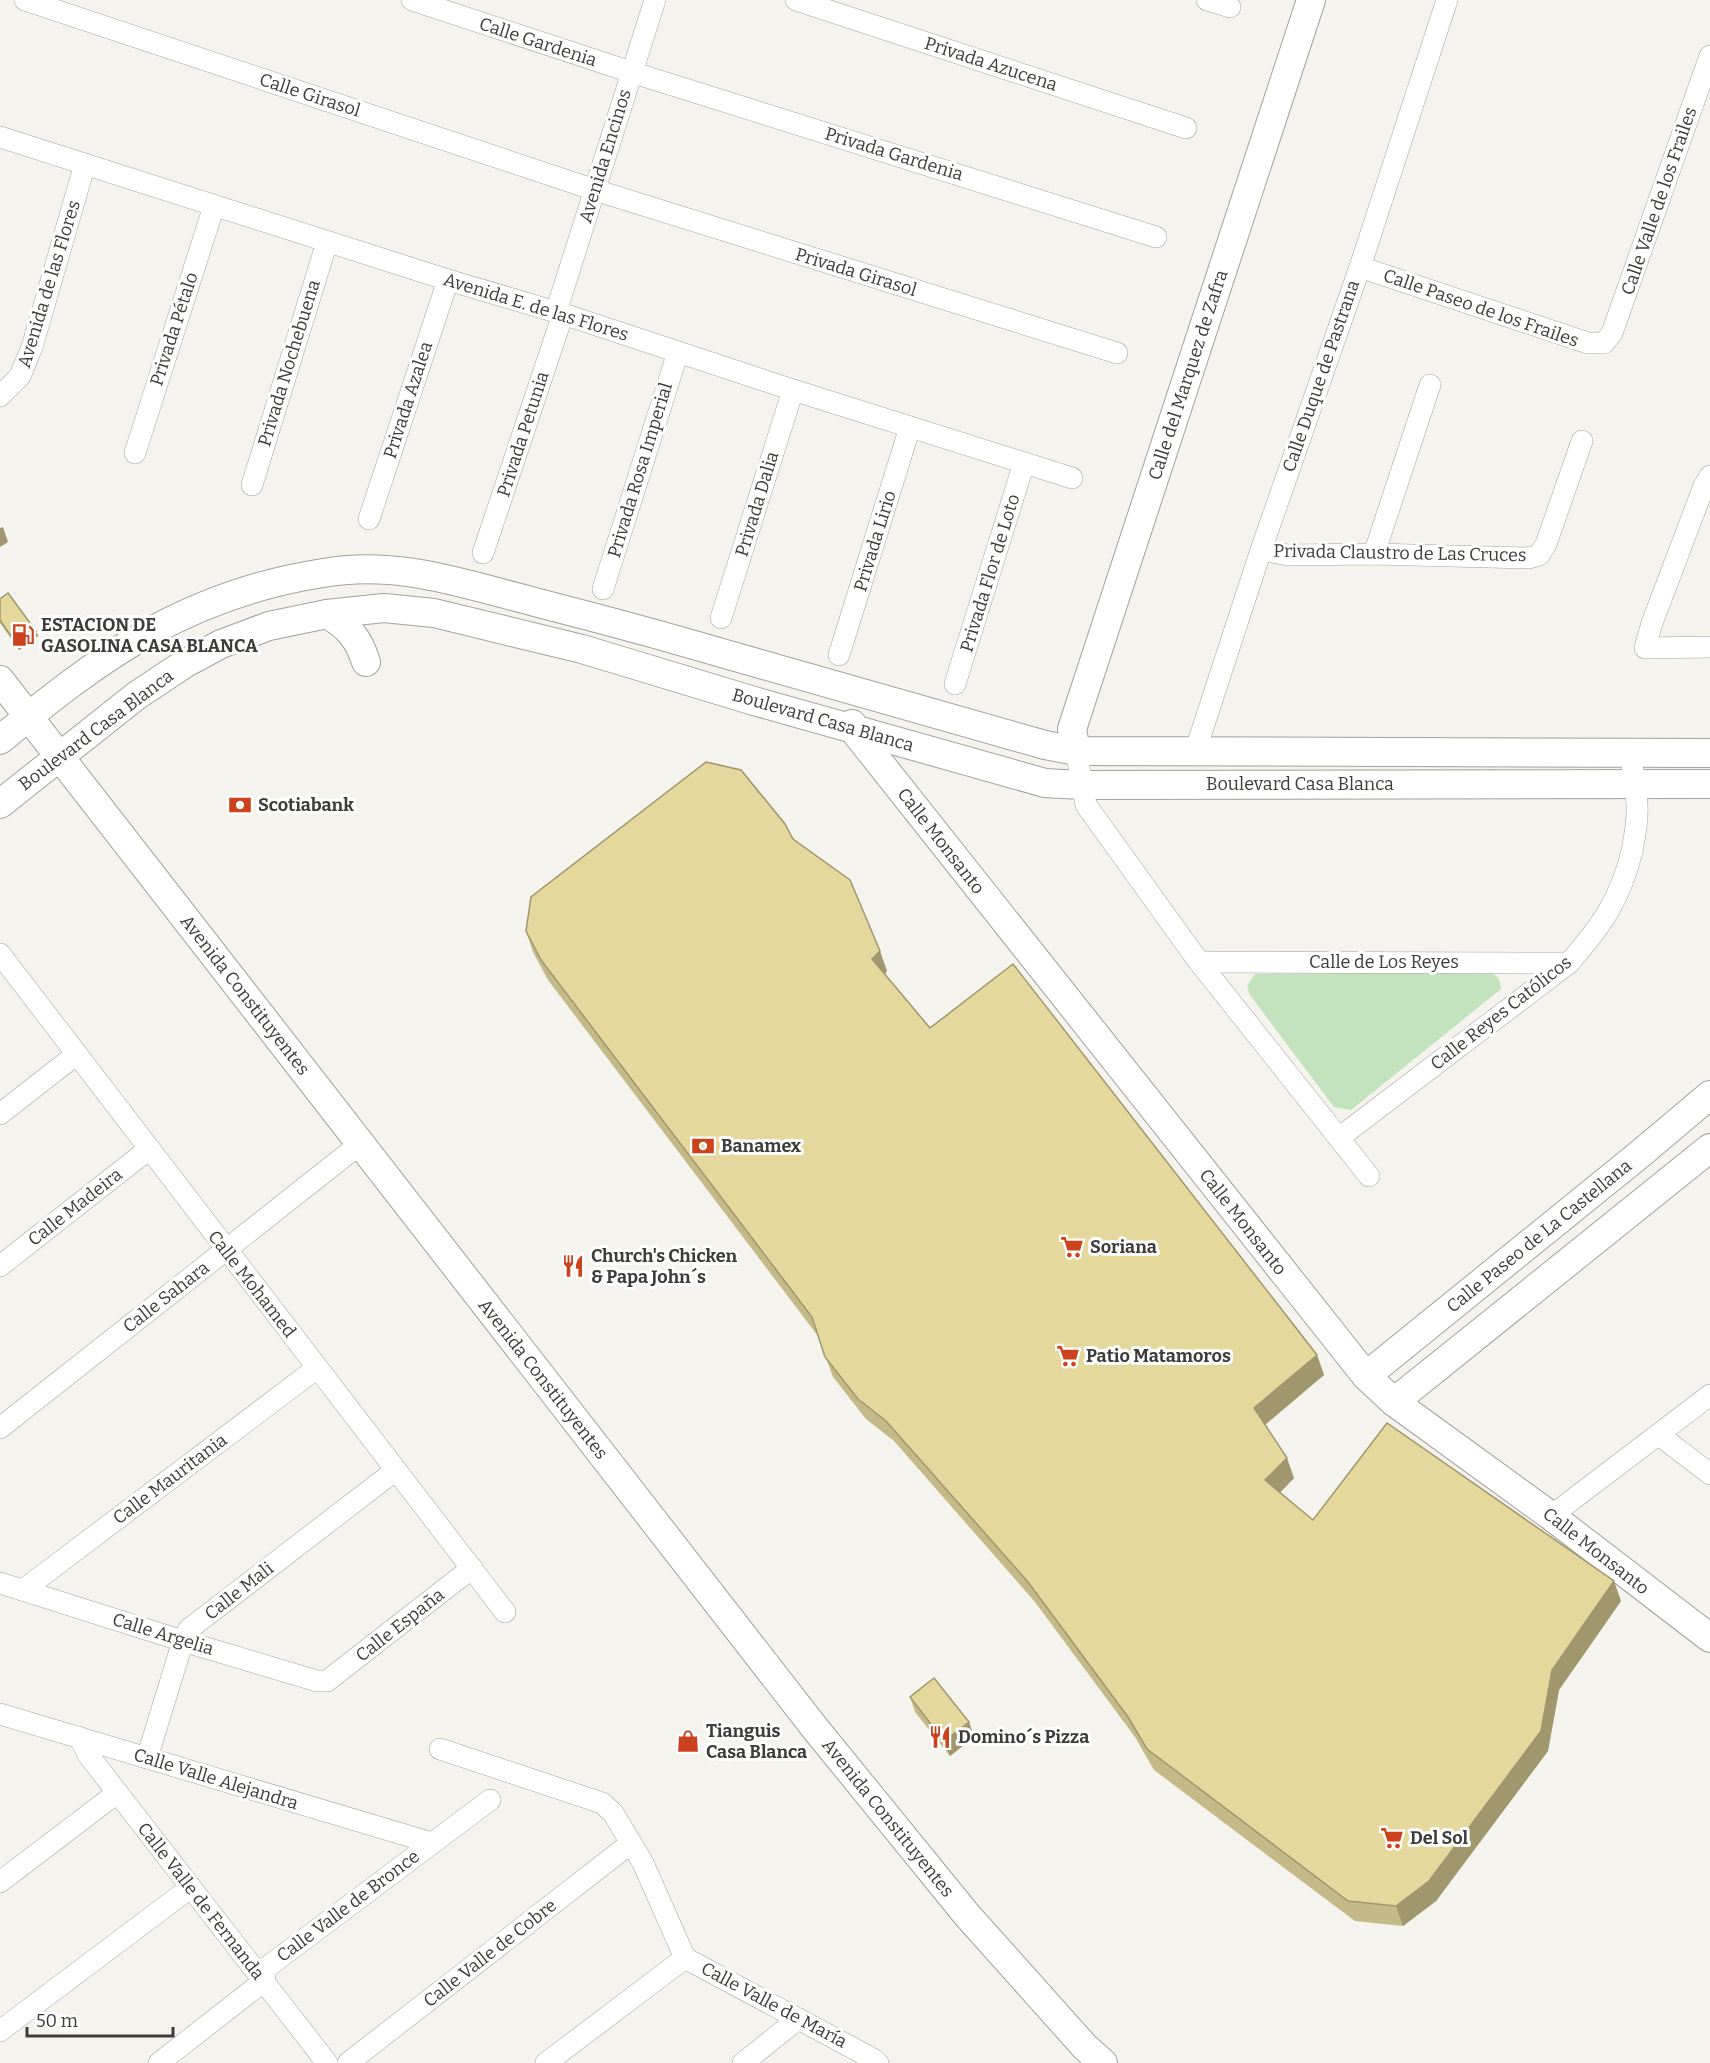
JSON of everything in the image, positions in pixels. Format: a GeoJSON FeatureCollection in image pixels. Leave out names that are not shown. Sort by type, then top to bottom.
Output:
{"type":"FeatureCollection","features":[{"type":"Feature","properties":{"kind":"street","name":"Calle Girasol"},"geometry":{"type":"LineString","coordinates":[[25,0],[595,190]]}},
{"type":"Feature","properties":{"kind":"street","name":"Calle Gardenia"},"geometry":{"type":"LineString","coordinates":[[412,0],[631,72]]}},
{"type":"Feature","properties":{"kind":"street","name":"Avenida Encinos"},"geometry":{"type":"LineString","coordinates":[[560,313],[595,190],[655,0]]}},
{"type":"Feature","properties":{"kind":"street","name":"Privada Azucena"},"geometry":{"type":"LineString","coordinates":[[796,0],[1186,128]]}},
{"type":"Feature","properties":{"kind":"street"},"geometry":{"type":"LineString","coordinates":[[1207,0],[1230,7]]}},
{"type":"Feature","properties":{"kind":"street","name":"Calle del Marquez de Zafra"},"geometry":{"type":"LineString","coordinates":[[1076,752],[1072,729],[1311,0]]}},
{"type":"Feature","properties":{"kind":"street","name":"Calle Duque de Pastrana"},"geometry":{"type":"LineString","coordinates":[[1195,752],[1261,550],[1360,267],[1447,0]]}},
{"type":"Feature","properties":{"kind":"street","name":"Calle Valle de los Frailes"},"geometry":{"type":"LineString","coordinates":[[1604,343],[1612,333],[1710,56]]}},
{"type":"Feature","properties":{"kind":"street","name":"Privada Gardenia"},"geometry":{"type":"LineString","coordinates":[[631,72],[1156,237]]}},
{"type":"Feature","properties":{"kind":"street","name":"Avenida E. de las Flores"},"geometry":{"type":"LineString","coordinates":[[0,137],[327,242],[560,313],[793,390],[1072,478]]}},
{"type":"Feature","properties":{"kind":"street","name":"Avenida de las Flores"},"geometry":{"type":"LineString","coordinates":[[0,396],[20,376],[32,347],[85,164]]}},
{"type":"Feature","properties":{"kind":"street","name":"Privada Girasol"},"geometry":{"type":"LineString","coordinates":[[595,190],[1117,353]]}},
{"type":"Feature","properties":{"kind":"street","name":"Privada Pétalo"},"geometry":{"type":"LineString","coordinates":[[135,453],[214,206]]}},
{"type":"Feature","properties":{"kind":"street","name":"Privada Nochebuena"},"geometry":{"type":"LineString","coordinates":[[252,485],[327,242]]}},
{"type":"Feature","properties":{"kind":"street","name":"Calle Paseo de los Frailes"},"geometry":{"type":"LineString","coordinates":[[1360,267],[1588,343],[1604,343]]}},
{"type":"Feature","properties":{"kind":"street","name":"Privada Azalea"},"geometry":{"type":"LineString","coordinates":[[369,519],[448,280]]}},
{"type":"Feature","properties":{"kind":"street","name":"Privada Petunia"},"geometry":{"type":"LineString","coordinates":[[483,553],[560,313]]}},
{"type":"Feature","properties":{"kind":"street","name":"Privada Rosa Imperial"},"geometry":{"type":"LineString","coordinates":[[603,589],[678,352]]}},
{"type":"Feature","properties":{"kind":"street"},"geometry":{"type":"LineString","coordinates":[[1374,554],[1430,385]]}},
{"type":"Feature","properties":{"kind":"street","name":"Privada Dalia"},"geometry":{"type":"LineString","coordinates":[[722,618],[793,390]]}},
{"type":"Feature","properties":{"kind":"street","name":"Privada Lirio"},"geometry":{"type":"LineString","coordinates":[[839,655],[910,427]]}},
{"type":"Feature","properties":{"kind":"street","name":"Privada Claustro de Las Cruces"},"geometry":{"type":"LineString","coordinates":[[1261,550],[1288,555],[1374,554],[1529,558],[1539,555],[1546,544],[1582,441]]}},
{"type":"Feature","properties":{"kind":"street","name":"Privada Flor de Loto"},"geometry":{"type":"LineString","coordinates":[[955,684],[1024,463]]}},
{"type":"Feature","properties":{"kind":"street"},"geometry":{"type":"LineString","coordinates":[[1710,476],[1704,486],[1652,623],[1645,648],[1710,647]]}},
{"type":"Feature","properties":{"kind":"street","name":"Boulevard Casa Blanca"},"geometry":{"type":"LineString","coordinates":[[0,740],[28,716],[150,631],[188,613],[260,587],[323,573],[360,569],[417,572],[596,617],[1076,752],[1710,753]]}},
{"type":"Feature","properties":{"kind":"street"},"geometry":{"type":"LineString","coordinates":[[399,609],[407,588],[417,572]]}},
{"type":"Feature","properties":{"kind":"street"},"geometry":{"type":"LineString","coordinates":[[323,573],[355,584],[363,594],[369,609]]}},
{"type":"Feature","properties":{"kind":"street","name":"Boulevard Casa Blanca"},"geometry":{"type":"LineString","coordinates":[[0,804],[136,696],[184,664],[221,644],[269,626],[327,614],[369,609],[399,609],[434,613],[582,649],[754,701],[1046,783],[1082,785],[1710,784]]}},
{"type":"Feature","properties":{"kind":"street"},"geometry":{"type":"LineString","coordinates":[[327,614],[341,622],[353,633],[362,647],[366,663]]}},
{"type":"Feature","properties":{"kind":"street","name":"Avenida Constituyentes"},"geometry":{"type":"LineString","coordinates":[[0,680],[821,1736],[967,1915],[1085,2047],[1103,2063]]}},
{"type":"Feature","properties":{"kind":"street"},"geometry":{"type":"LineString","coordinates":[[852,728],[860,693]]}},
{"type":"Feature","properties":{"kind":"street","name":"Calle Monsanto"},"geometry":{"type":"LineString","coordinates":[[852,728],[1366,1376],[1394,1402],[1551,1516],[1710,1638]]}},
{"type":"Feature","properties":{"kind":"street"},"geometry":{"type":"LineString","coordinates":[[1076,752],[1086,805],[1200,962],[1369,1176]]}},
{"type":"Feature","properties":{"kind":"street"},"geometry":{"type":"LineString","coordinates":[[1264,784],[1265,752]]}},
{"type":"Feature","properties":{"kind":"street","name":"Calle Reyes Católicos"},"geometry":{"type":"LineString","coordinates":[[1340,1137],[1569,963],[1584,945],[1613,905],[1621,888],[1636,833],[1637,803],[1631,753]]}},
{"type":"Feature","properties":{"kind":"street","name":"Calle Mohamed"},"geometry":{"type":"LineString","coordinates":[[1,959],[77,1054],[505,1612]]}},
{"type":"Feature","properties":{"kind":"street","name":"Calle de Los Reyes"},"geometry":{"type":"LineString","coordinates":[[1200,962],[1569,963]]}},
{"type":"Feature","properties":{"kind":"street"},"geometry":{"type":"LineString","coordinates":[[0,1114],[77,1054]]}},
{"type":"Feature","properties":{"kind":"street","name":"Calle Paseo de La Castellana"},"geometry":{"type":"LineString","coordinates":[[1366,1376],[1640,1155],[1710,1095]]}},
{"type":"Feature","properties":{"kind":"street","name":"Calle Sahara"},"geometry":{"type":"LineString","coordinates":[[0,1428],[360,1144]]}},
{"type":"Feature","properties":{"kind":"street"},"geometry":{"type":"LineString","coordinates":[[1394,1402],[1710,1148]]}},
{"type":"Feature","properties":{"kind":"street","name":"Calle Madeira"},"geometry":{"type":"LineString","coordinates":[[0,1266],[149,1149]]}},
{"type":"Feature","properties":{"kind":"street","name":"Calle Mauritania"},"geometry":{"type":"LineString","coordinates":[[23,1590],[317,1368]]}},
{"type":"Feature","properties":{"kind":"street"},"geometry":{"type":"LineString","coordinates":[[1551,1516],[1710,1395]]}},
{"type":"Feature","properties":{"kind":"street"},"geometry":{"type":"LineString","coordinates":[[1659,1435],[1710,1474]]}},
{"type":"Feature","properties":{"kind":"street","name":"Calle Mali"},"geometry":{"type":"LineString","coordinates":[[147,1758],[183,1641],[189,1629],[396,1470]]}},
{"type":"Feature","properties":{"kind":"street","name":"Calle España"},"geometry":{"type":"LineString","coordinates":[[327,1681],[472,1568]]}},
{"type":"Feature","properties":{"kind":"street","name":"Calle Argelia"},"geometry":{"type":"LineString","coordinates":[[0,1583],[183,1641],[317,1681],[327,1681]]}},
{"type":"Feature","properties":{"kind":"street","name":"Calle Valle Alejandra"},"geometry":{"type":"LineString","coordinates":[[3,1718],[79,1737],[432,1843]]}},
{"type":"Feature","properties":{"kind":"street","name":"Calle Valle de Fernanda"},"geometry":{"type":"LineString","coordinates":[[79,1737],[89,1756],[117,1793],[327,2063]]}},
{"type":"Feature","properties":{"kind":"street","name":"Calle Valle de María"},"geometry":{"type":"LineString","coordinates":[[441,1749],[602,1803],[613,1813],[643,1863],[685,1958],[878,2063]]}},
{"type":"Feature","properties":{"kind":"street"},"geometry":{"type":"LineString","coordinates":[[0,1882],[117,1793]]}},
{"type":"Feature","properties":{"kind":"street","name":"Calle Valle de Bronce"},"geometry":{"type":"LineString","coordinates":[[159,2063],[264,1982],[266,1968],[490,1800]]}},
{"type":"Feature","properties":{"kind":"street","name":"Calle Valle de Cobre"},"geometry":{"type":"LineString","coordinates":[[348,2063],[631,1843]]}},
{"type":"Feature","properties":{"kind":"street"},"geometry":{"type":"LineString","coordinates":[[0,2031],[190,1888]]}},
{"type":"Feature","properties":{"kind":"street"},"geometry":{"type":"LineString","coordinates":[[546,2063],[685,1958]]}},
{"type":"Feature","properties":{"kind":"street"},"geometry":{"type":"LineString","coordinates":[[743,2063],[798,2019]]}},
{"type":"Feature","properties":{"kind":"green space"},"geometry":{"type":"Polygon","coordinates":[[[1481,972],[1496,976],[1501,989],[1351,1110],[1334,1107],[1250,995],[1247,986],[1255,974],[1481,972]]]}},
{"type":"Feature","properties":{"kind":"building"},"geometry":{"type":"Polygon","coordinates":[[[8,593],[36,631],[17,645],[0,620],[0,599],[8,593]]]}},
{"type":"Feature","properties":{"kind":"building","name":"Patio Matamoros"},"geometry":{"type":"Polygon","coordinates":[[[706,762],[741,770],[785,824],[793,839],[850,880],[880,951],[872,959],[930,1028],[1013,964],[1317,1355],[1254,1408],[1287,1458],[1265,1480],[1313,1520],[1387,1423],[1614,1581],[1552,1670],[1541,1731],[1429,1881],[1396,1906],[1348,1901],[1147,1749],[1128,1717],[1028,1582],[886,1421],[858,1399],[825,1357],[812,1317],[541,960],[526,931],[531,897],[706,762]]]}},
{"type":"Feature","properties":{"kind":"building"},"geometry":{"type":"Polygon","coordinates":[[[934,1678],[969,1722],[944,1741],[910,1697],[934,1678]]]}},
{"type":"Feature","properties":{"kind":"place","name":"ESTACION DE GASOLINA CASA BLANCA"},"geometry":{"type":"Point","coordinates":[23,635]}},
{"type":"Feature","properties":{"kind":"place","name":"Scotiabank"},"geometry":{"type":"Point","coordinates":[240,805]}},
{"type":"Feature","properties":{"kind":"place","name":"Banamex"},"geometry":{"type":"Point","coordinates":[703,1146]}},
{"type":"Feature","properties":{"kind":"place","name":"Soriana"},"geometry":{"type":"Point","coordinates":[1072,1247]}},
{"type":"Feature","properties":{"kind":"place","name":"Church's Chicken & Papa John´s"},"geometry":{"type":"Point","coordinates":[573,1266]}},
{"type":"Feature","properties":{"kind":"place","name":"Patio Matamoros"},"geometry":{"type":"Point","coordinates":[1068,1356]}},
{"type":"Feature","properties":{"kind":"place","name":"Domino´s Pizza"},"geometry":{"type":"Point","coordinates":[940,1737]}},
{"type":"Feature","properties":{"kind":"place","name":"Tianguis Casa Blanca"},"geometry":{"type":"Point","coordinates":[688,1741]}},
{"type":"Feature","properties":{"kind":"place","name":"Del Sol"},"geometry":{"type":"Point","coordinates":[1392,1838]}}]}
